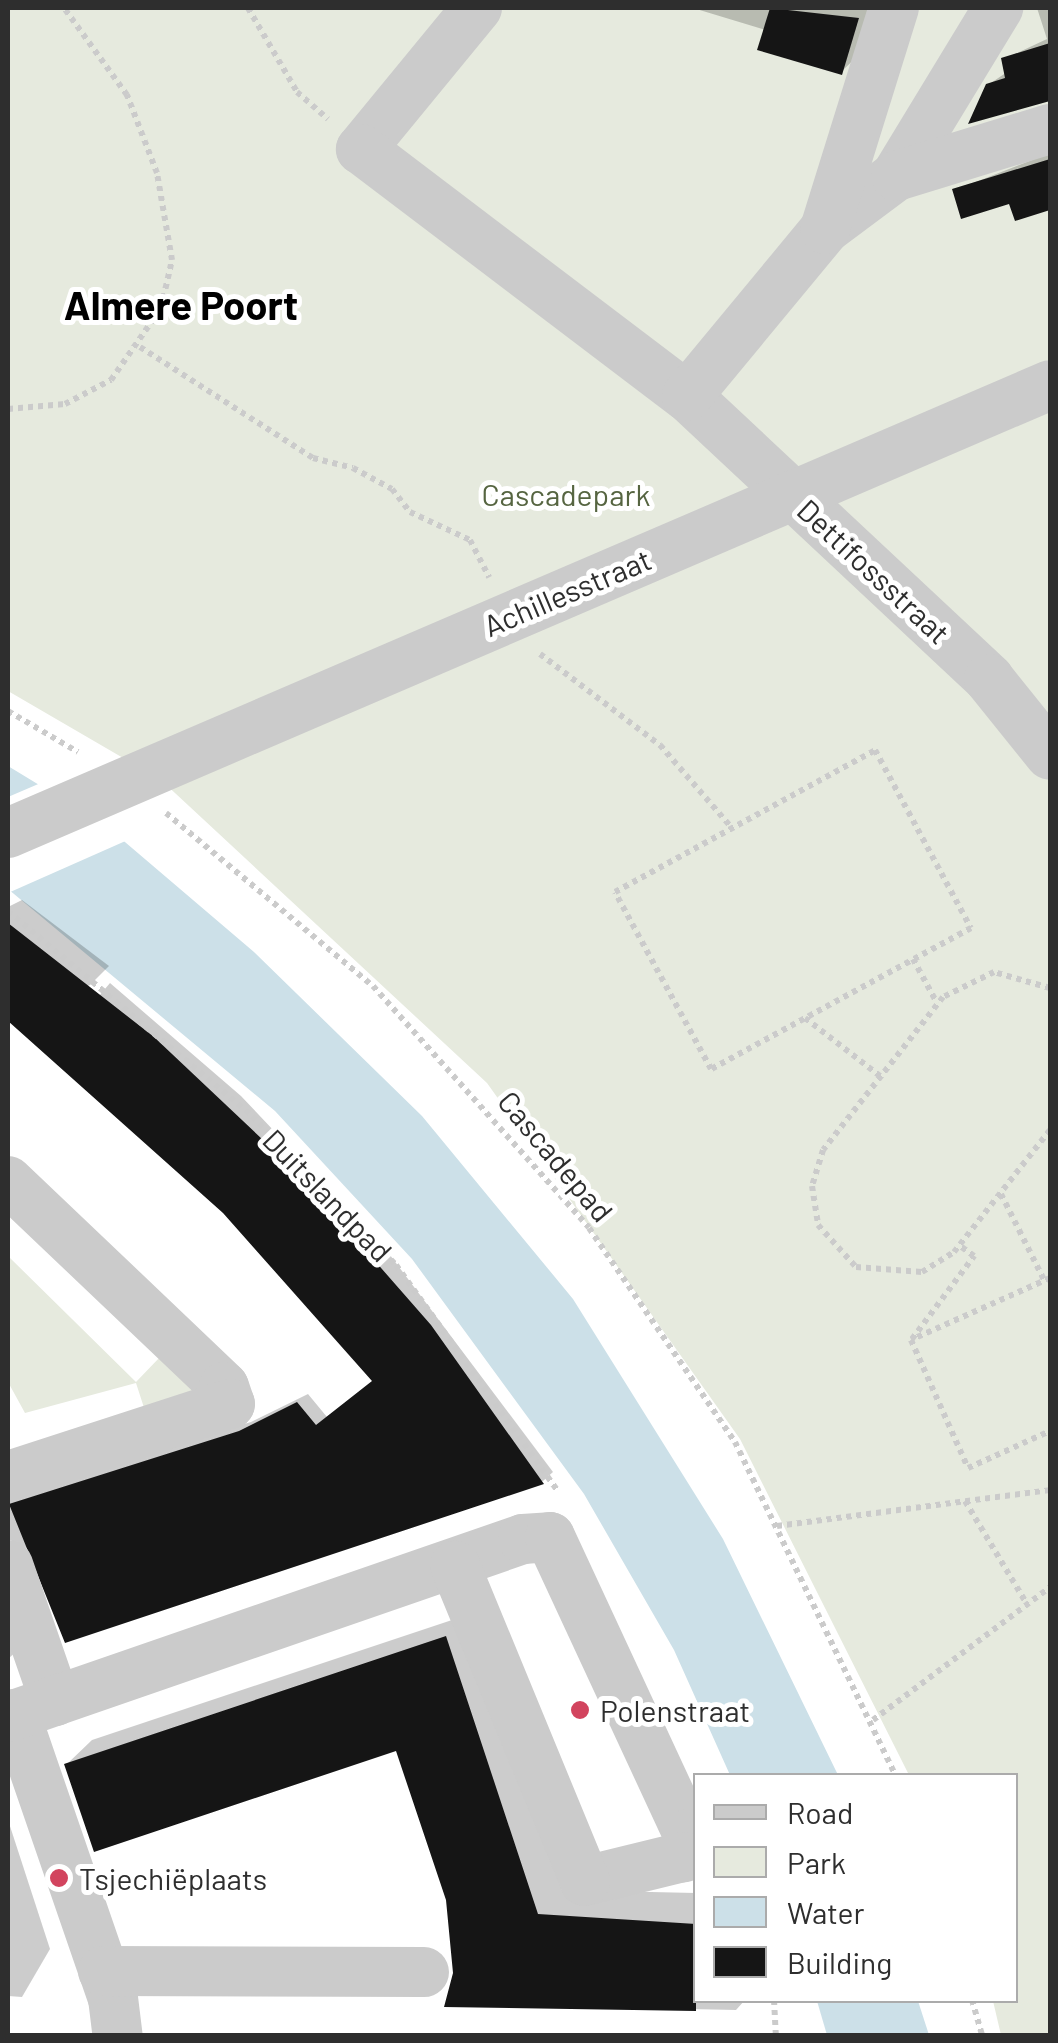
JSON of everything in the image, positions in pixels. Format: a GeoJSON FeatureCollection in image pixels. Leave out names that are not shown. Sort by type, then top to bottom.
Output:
{"type":"FeatureCollection","features":[{"type":"Feature","properties":{"kind":"street"},"geometry":{"type":"LineString","coordinates":[[361,150],[477,8]]}},
{"type":"Feature","properties":{"kind":"street"},"geometry":{"type":"LineString","coordinates":[[825,230],[894,8]]}},
{"type":"Feature","properties":{"kind":"street"},"geometry":{"type":"LineString","coordinates":[[896,176],[998,8]]}},
{"type":"Feature","properties":{"kind":"street"},"geometry":{"type":"LineString","coordinates":[[688,396],[825,230],[896,176],[1050,128]]}},
{"type":"Feature","properties":{"kind":"street","name":"Dettifossstraat"},"geometry":{"type":"LineString","coordinates":[[361,150],[688,396],[989,679],[1050,755]]}},
{"type":"Feature","properties":{"kind":"street","name":"Achillesstraat"},"geometry":{"type":"LineString","coordinates":[[8,833],[1050,385]]}},
{"type":"Feature","properties":{"kind":"street"},"geometry":{"type":"LineString","coordinates":[[8,1181],[224,1387],[230,1404],[8,1476]]}},
{"type":"Feature","properties":{"kind":"street"},"geometry":{"type":"LineString","coordinates":[[26,1711],[455,1566],[550,1537],[688,1834],[684,1857],[585,1882],[455,1566]]}},
{"type":"Feature","properties":{"kind":"street"},"geometry":{"type":"LineString","coordinates":[[8,1565],[26,1711],[118,2036]]}},
{"type":"Feature","properties":{"kind":"street"},"geometry":{"type":"LineString","coordinates":[[102,1971],[424,1972]]}},
{"type":"Feature","properties":{"kind":"path"},"geometry":{"type":"LineString","coordinates":[[8,410],[65,404],[111,380],[140,347],[172,260],[168,216],[128,96],[64,8]]}},
{"type":"Feature","properties":{"kind":"path"},"geometry":{"type":"LineString","coordinates":[[248,8],[298,92],[361,150]]}},
{"type":"Feature","properties":{"kind":"path"},"geometry":{"type":"LineString","coordinates":[[140,347],[312,458],[353,468],[392,489],[410,512],[470,540],[513,639],[660,745],[732,828]]}},
{"type":"Feature","properties":{"kind":"path","name":"Cascadepad"},"geometry":{"type":"LineString","coordinates":[[8,711],[105,790],[372,986],[479,1099],[589,1228],[681,1357],[777,1526],[873,1720],[895,1773]]}},
{"type":"Feature","properties":{"kind":"path"},"geometry":{"type":"LineString","coordinates":[[875,750],[971,928],[711,1069],[615,892],[732,828],[875,750]]}},
{"type":"Feature","properties":{"kind":"path","name":"Duitslandpad"},"geometry":{"type":"LineString","coordinates":[[8,912],[252,1116],[396,1265],[535,1448],[566,1508],[550,1537]]}},
{"type":"Feature","properties":{"kind":"path"},"geometry":{"type":"LineString","coordinates":[[913,959],[937,1003]]}},
{"type":"Feature","properties":{"kind":"path"},"geometry":{"type":"LineString","coordinates":[[1050,988],[994,972],[937,1003],[819,1158],[818,1224],[840,1256],[883,1276],[922,1272],[960,1246],[1050,1130]]}},
{"type":"Feature","properties":{"kind":"path"},"geometry":{"type":"LineString","coordinates":[[805,1018],[880,1076]]}},
{"type":"Feature","properties":{"kind":"path"},"geometry":{"type":"LineString","coordinates":[[911,1340],[1047,1279],[1001,1194]]}},
{"type":"Feature","properties":{"kind":"path"},"geometry":{"type":"LineString","coordinates":[[911,1340],[974,1256],[960,1246]]}},
{"type":"Feature","properties":{"kind":"path"},"geometry":{"type":"LineString","coordinates":[[911,1340],[968,1468],[1050,1431]]}},
{"type":"Feature","properties":{"kind":"path"},"geometry":{"type":"LineString","coordinates":[[777,1526],[1050,1490]]}},
{"type":"Feature","properties":{"kind":"path"},"geometry":{"type":"LineString","coordinates":[[965,1502],[1028,1604]]}},
{"type":"Feature","properties":{"kind":"path"},"geometry":{"type":"LineString","coordinates":[[873,1720],[1050,1587]]}},
{"type":"Feature","properties":{"kind":"path"},"geometry":{"type":"LineString","coordinates":[[774,2003],[776,2036]]}},
{"type":"Feature","properties":{"kind":"path"},"geometry":{"type":"LineString","coordinates":[[973,2003],[982,2036]]}},
{"type":"Feature","properties":{"kind":"green space","name":"Cascadepark"},"geometry":{"type":"Polygon","coordinates":[[[8,8],[1050,8],[1050,2035],[1001,2035],[993,2003],[1018,2003],[1018,1773],[908,1773],[740,1439],[487,1083],[161,780],[8,691],[8,8]]]}},
{"type":"Feature","properties":{"kind":"green space"},"geometry":{"type":"Polygon","coordinates":[[[8,1256],[136,1382],[160,1357],[197,1390],[147,1417],[136,1383],[25,1413],[8,1382],[8,1256]]]}},
{"type":"Feature","properties":{"kind":"water"},"geometry":{"type":"Polygon","coordinates":[[[8,766],[105,825],[254,952],[422,1116],[573,1299],[723,1539],[837,1773],[729,1773],[674,1650],[584,1494],[412,1259],[275,1111],[8,889],[8,766]]]}},
{"type":"Feature","properties":{"kind":"water"},"geometry":{"type":"Polygon","coordinates":[[[818,2003],[919,2003],[929,2035],[827,2035],[818,2003]]]}},
{"type":"Feature","properties":{"kind":"pier"},"geometry":{"type":"Polygon","coordinates":[[[43,782],[130,839],[8,893],[8,797],[43,782]]]}},
{"type":"Feature","properties":{"kind":"building"},"geometry":{"type":"Polygon","coordinates":[[[770,8],[859,18],[842,75],[757,50],[770,8]]]}},
{"type":"Feature","properties":{"kind":"building"},"geometry":{"type":"Polygon","coordinates":[[[1050,43],[1050,101],[968,124],[986,84],[1005,78],[1001,58],[1050,43]]]}},
{"type":"Feature","properties":{"kind":"building"},"geometry":{"type":"Polygon","coordinates":[[[1050,159],[1050,210],[1015,221],[1009,204],[961,219],[952,189],[1050,159]]]}},
{"type":"Feature","properties":{"kind":"building"},"geometry":{"type":"Polygon","coordinates":[[[8,923],[154,1037],[297,1172],[431,1325],[544,1484],[65,1643],[9,1504],[239,1431],[297,1402],[316,1425],[372,1381],[223,1213],[8,1021],[8,923]]]}},
{"type":"Feature","properties":{"kind":"building"},"geometry":{"type":"Polygon","coordinates":[[[446,1636],[538,1914],[693,1924],[696,2011],[444,2007],[453,1973],[446,1900],[396,1751],[94,1852],[64,1764],[446,1636]]]}},
{"type":"Feature","properties":{"kind":"place","name":"Polenstraat"},"geometry":{"type":"Point","coordinates":[580,1710]}},
{"type":"Feature","properties":{"kind":"place","name":"Tsjechiëplaats"},"geometry":{"type":"Point","coordinates":[59,1878]}},
{"type":"Feature","properties":{"kind":"district","name":"Almere Poort"},"geometry":{"type":"Point","coordinates":[181,304]}}]}
